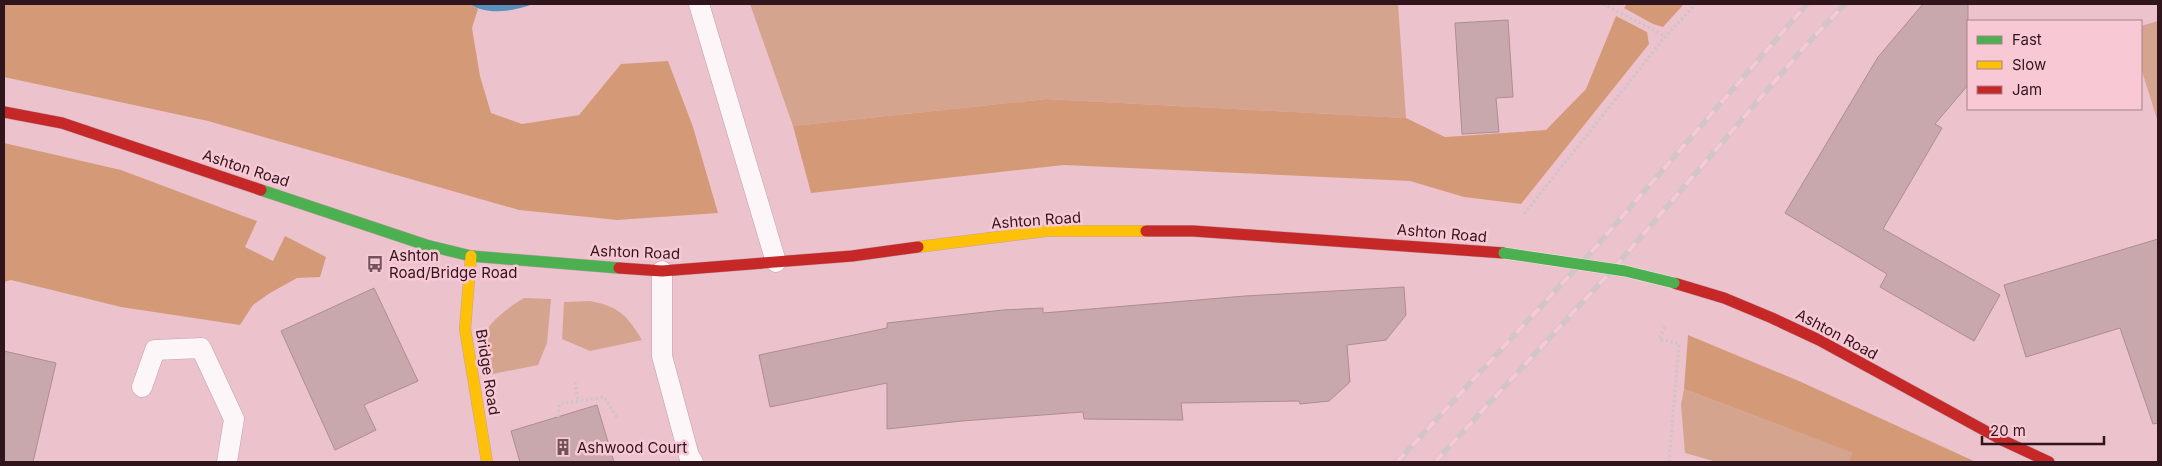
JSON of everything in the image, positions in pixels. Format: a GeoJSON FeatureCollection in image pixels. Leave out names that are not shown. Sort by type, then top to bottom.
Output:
{"type":"FeatureCollection","features":[{"type":"Feature","properties":{"kind":"main road","name":"Ashton Road"},"geometry":{"type":"LineString","coordinates":[[4,112],[62,123],[426,245],[472,256],[662,271],[852,256],[1056,231],[1193,231],[1504,253],[1625,270],[1744,304],[1780,321],[1984,431],[2049,462]]}},
{"type":"Feature","properties":{"kind":"main road","name":"Bridge Road"},"geometry":{"type":"LineString","coordinates":[[472,256],[465,329],[487,462]]}},
{"type":"Feature","properties":{"kind":"lane"},"geometry":{"type":"LineString","coordinates":[[699,4],[776,262]]}},
{"type":"Feature","properties":{"kind":"lane"},"geometry":{"type":"LineString","coordinates":[[662,271],[662,356],[689,456],[693,462]]}},
{"type":"Feature","properties":{"kind":"lane"},"geometry":{"type":"LineString","coordinates":[[142,387],[155,350],[201,348],[234,420],[227,462]]}},
{"type":"Feature","properties":{"kind":"path"},"geometry":{"type":"LineString","coordinates":[[1604,4],[1665,37]]}},
{"type":"Feature","properties":{"kind":"path"},"geometry":{"type":"LineString","coordinates":[[1524,214],[1665,37],[1696,4]]}},
{"type":"Feature","properties":{"kind":"path"},"geometry":{"type":"LineString","coordinates":[[1665,327],[1659,339],[1680,344],[1669,462]]}},
{"type":"Feature","properties":{"kind":"path"},"geometry":{"type":"LineString","coordinates":[[575,382],[578,400]]}},
{"type":"Feature","properties":{"kind":"path"},"geometry":{"type":"LineString","coordinates":[[558,417],[560,404],[604,397],[618,419]]}},
{"type":"Feature","properties":{"kind":"shaded area"},"geometry":{"type":"Polygon","coordinates":[[[4,4],[470,4],[478,9],[472,28],[480,76],[491,113],[522,124],[579,115],[621,64],[668,61],[693,127],[718,213],[617,220],[519,210],[208,121],[4,77],[4,4]]]}},
{"type":"Feature","properties":{"kind":"shaded area"},"geometry":{"type":"Polygon","coordinates":[[[750,4],[1398,4],[1406,118],[1046,99],[793,126],[750,4]]]}},
{"type":"Feature","properties":{"kind":"shaded area"},"geometry":{"type":"Polygon","coordinates":[[[1627,4],[1684,4],[1663,27],[1653,24],[1624,8],[1627,4]]]}},
{"type":"Feature","properties":{"kind":"shaded area"},"geometry":{"type":"Polygon","coordinates":[[[1616,16],[1647,32],[1649,44],[1521,204],[1464,197],[1410,181],[1064,165],[811,193],[793,126],[1046,99],[1406,118],[1445,137],[1546,130],[1586,89],[1616,16]]]}},
{"type":"Feature","properties":{"kind":"shaded area"},"geometry":{"type":"Polygon","coordinates":[[[2158,21],[2158,119],[2142,71],[2142,26],[2158,21]]]}},
{"type":"Feature","properties":{"kind":"shaded area"},"geometry":{"type":"Polygon","coordinates":[[[4,143],[121,170],[257,221],[245,247],[273,261],[285,236],[326,257],[320,277],[297,278],[270,293],[253,305],[240,325],[121,307],[11,280],[4,282],[4,143]]]}},
{"type":"Feature","properties":{"kind":"shaded area"},"geometry":{"type":"Polygon","coordinates":[[[524,298],[551,299],[547,343],[538,365],[483,376],[479,349],[484,333],[496,319],[524,298]]]}},
{"type":"Feature","properties":{"kind":"shaded area"},"geometry":{"type":"Polygon","coordinates":[[[590,301],[608,306],[621,313],[642,340],[590,351],[562,339],[564,302],[590,301]]]}},
{"type":"Feature","properties":{"kind":"shaded area"},"geometry":{"type":"Polygon","coordinates":[[[1688,335],[1799,381],[1976,462],[1848,462],[1853,453],[1684,389],[1688,335]]]}},
{"type":"Feature","properties":{"kind":"shaded area"},"geometry":{"type":"Polygon","coordinates":[[[1684,389],[1854,453],[1848,462],[1717,462],[1685,453],[1681,405],[1684,389]]]}},
{"type":"Feature","properties":{"kind":"water"},"geometry":{"type":"Polygon","coordinates":[[[470,4],[533,4],[518,9],[492,11],[477,8],[470,4]]]}},
{"type":"Feature","properties":{"kind":"building"},"geometry":{"type":"Polygon","coordinates":[[[1923,4],[1968,4],[1967,86],[1935,124],[1942,128],[1883,229],[2000,295],[1974,341],[1880,287],[1887,274],[1785,213],[1878,57],[1923,4]]]}},
{"type":"Feature","properties":{"kind":"building"},"geometry":{"type":"Polygon","coordinates":[[[1508,20],[1513,97],[1496,98],[1499,132],[1462,134],[1455,23],[1508,20]]]}},
{"type":"Feature","properties":{"kind":"building"},"geometry":{"type":"Polygon","coordinates":[[[2158,239],[2158,423],[2153,424],[2120,328],[2026,357],[2004,285],[2158,239]]]}},
{"type":"Feature","properties":{"kind":"building"},"geometry":{"type":"Polygon","coordinates":[[[1404,287],[1406,315],[1386,340],[1347,345],[1350,382],[1329,401],[1300,404],[1299,401],[1181,403],[1183,420],[1084,419],[1083,412],[887,429],[887,383],[770,407],[759,355],[887,328],[887,323],[1003,310],[1043,308],[1043,313],[1245,296],[1404,287]]]}},
{"type":"Feature","properties":{"kind":"building"},"geometry":{"type":"Polygon","coordinates":[[[374,288],[418,381],[364,405],[376,430],[335,450],[281,331],[374,288]]]}},
{"type":"Feature","properties":{"kind":"building"},"geometry":{"type":"Polygon","coordinates":[[[4,351],[56,363],[33,462],[4,462],[4,351]]]}},
{"type":"Feature","properties":{"kind":"building","name":"Ashwood Court"},"geometry":{"type":"Polygon","coordinates":[[[597,405],[614,462],[520,462],[511,431],[597,405]]]}},
{"type":"Feature","properties":{"kind":"railway"},"geometry":{"type":"LineString","coordinates":[[1397,462],[1594,249],[1807,4]]}},
{"type":"Feature","properties":{"kind":"railway"},"geometry":{"type":"LineString","coordinates":[[1435,462],[1615,267],[1806,45],[1845,4]]}},
{"type":"Feature","properties":{"kind":"traffic: fast"},"geometry":{"type":"LineString","coordinates":[[261,190],[426,245],[471,256],[619,268]]}},
{"type":"Feature","properties":{"kind":"traffic: fast"},"geometry":{"type":"LineString","coordinates":[[1504,253],[1625,271],[1674,283]]}},
{"type":"Feature","properties":{"kind":"traffic: slow"},"geometry":{"type":"LineString","coordinates":[[918,247],[1046,231],[1146,231]]}},
{"type":"Feature","properties":{"kind":"traffic: slow"},"geometry":{"type":"LineString","coordinates":[[471,256],[465,329],[487,462]]}},
{"type":"Feature","properties":{"kind":"traffic: jam"},"geometry":{"type":"LineString","coordinates":[[4,112],[62,123],[261,190]]}},
{"type":"Feature","properties":{"kind":"traffic: jam"},"geometry":{"type":"LineString","coordinates":[[1146,231],[1193,231],[1504,253]]}},
{"type":"Feature","properties":{"kind":"traffic: jam"},"geometry":{"type":"LineString","coordinates":[[619,268],[662,271],[852,256],[918,247]]}},
{"type":"Feature","properties":{"kind":"traffic: jam"},"geometry":{"type":"LineString","coordinates":[[1674,283],[1724,298],[1819,340],[2002,440],[2049,462]]}},
{"type":"Feature","properties":{"kind":"place","name":"Ashton Road/Bridge Road"},"geometry":{"type":"Point","coordinates":[375,264]}},
{"type":"Feature","properties":{"kind":"place","name":"Ashwood Court"},"geometry":{"type":"Point","coordinates":[563,447]}}]}
